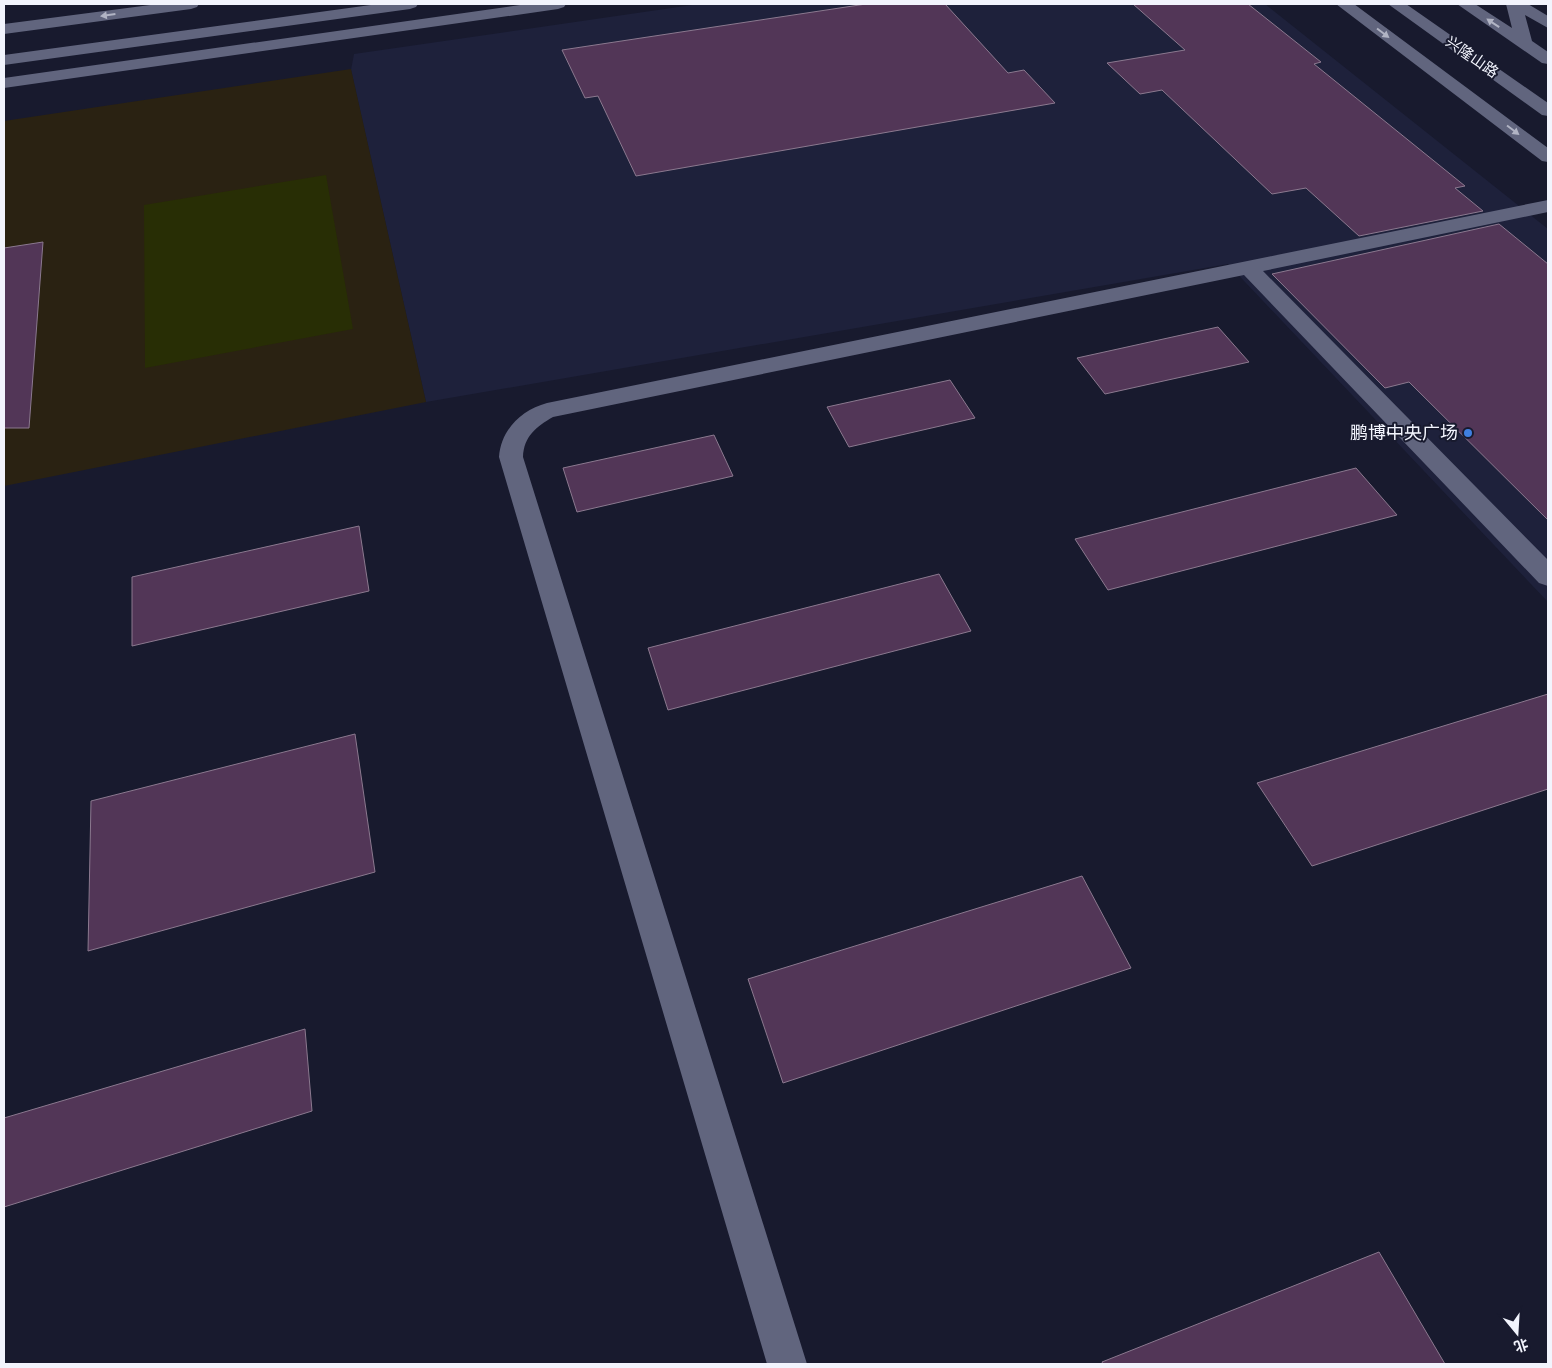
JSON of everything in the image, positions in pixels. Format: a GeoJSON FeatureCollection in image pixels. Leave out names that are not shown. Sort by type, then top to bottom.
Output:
{"type":"FeatureCollection","features":[{"type":"Feature","properties":{"kind":"street"},"geometry":{"type":"LineString","coordinates":[[4,29],[139,7],[191,4]]}},
{"type":"Feature","properties":{"kind":"street"},"geometry":{"type":"LineString","coordinates":[[4,60],[410,4]]}},
{"type":"Feature","properties":{"kind":"street"},"geometry":{"type":"LineString","coordinates":[[4,84],[558,4]]}},
{"type":"Feature","properties":{"kind":"street"},"geometry":{"type":"LineString","coordinates":[[1344,4],[1548,157]]}},
{"type":"Feature","properties":{"kind":"street","name":"兴隆山路"},"geometry":{"type":"LineString","coordinates":[[1396,4],[1548,111]]}},
{"type":"Feature","properties":{"kind":"street"},"geometry":{"type":"LineString","coordinates":[[1465,4],[1548,60]]}},
{"type":"Feature","properties":{"kind":"street"},"geometry":{"type":"LineString","coordinates":[[1514,4],[1524,43]]}},
{"type":"Feature","properties":{"kind":"street"},"geometry":{"type":"LineString","coordinates":[[1518,4],[1548,23]]}},
{"type":"Feature","properties":{"kind":"street"},"geometry":{"type":"LineString","coordinates":[[1408,52],[1454,45]]}},
{"type":"Feature","properties":{"kind":"street"},"geometry":{"type":"LineString","coordinates":[[787,1364],[511,456],[513,439],[526,423],[546,412],[1548,206]]}},
{"type":"Feature","properties":{"kind":"street"},"geometry":{"type":"LineString","coordinates":[[1248,267],[1548,576]]}},
{"type":"Feature","properties":{"kind":"shaded area"},"geometry":{"type":"Polygon","coordinates":[[[699,4],[1265,4],[1548,229],[1548,602],[1228,264],[426,402],[351,70],[354,54],[699,4]]]}},
{"type":"Feature","properties":{"kind":"shaded area"},"geometry":{"type":"Polygon","coordinates":[[[351,69],[426,402],[4,486],[4,121],[351,69]]]}},
{"type":"Feature","properties":{"kind":"green space"},"geometry":{"type":"Polygon","coordinates":[[[326,175],[353,329],[145,368],[144,205],[326,175]]]}},
{"type":"Feature","properties":{"kind":"building"},"geometry":{"type":"Polygon","coordinates":[[[866,4],[945,4],[1008,73],[1024,70],[1055,103],[636,176],[598,96],[585,98],[562,50],[866,4]]]}},
{"type":"Feature","properties":{"kind":"building"},"geometry":{"type":"Polygon","coordinates":[[[1133,4],[1248,4],[1321,62],[1314,64],[1465,186],[1455,188],[1483,211],[1359,236],[1306,188],[1272,194],[1162,90],[1140,94],[1107,63],[1185,50],[1133,4]]]}},
{"type":"Feature","properties":{"kind":"building","name":"鹏博·中央广场"},"geometry":{"type":"Polygon","coordinates":[[[1499,224],[1548,264],[1548,520],[1409,382],[1385,388],[1272,274],[1499,224]]]}},
{"type":"Feature","properties":{"kind":"building"},"geometry":{"type":"Polygon","coordinates":[[[43,242],[29,428],[4,428],[4,248],[43,242]]]}},
{"type":"Feature","properties":{"kind":"building"},"geometry":{"type":"Polygon","coordinates":[[[1218,327],[1249,362],[1105,394],[1077,358],[1218,327]]]}},
{"type":"Feature","properties":{"kind":"building"},"geometry":{"type":"Polygon","coordinates":[[[950,380],[975,418],[849,447],[827,407],[950,380]]]}},
{"type":"Feature","properties":{"kind":"building"},"geometry":{"type":"Polygon","coordinates":[[[714,435],[733,476],[577,512],[563,468],[714,435]]]}},
{"type":"Feature","properties":{"kind":"building"},"geometry":{"type":"Polygon","coordinates":[[[1356,468],[1397,515],[1108,590],[1075,539],[1356,468]]]}},
{"type":"Feature","properties":{"kind":"building"},"geometry":{"type":"Polygon","coordinates":[[[359,526],[369,591],[132,646],[132,577],[359,526]]]}},
{"type":"Feature","properties":{"kind":"building"},"geometry":{"type":"Polygon","coordinates":[[[939,574],[971,631],[668,710],[648,648],[939,574]]]}},
{"type":"Feature","properties":{"kind":"building"},"geometry":{"type":"Polygon","coordinates":[[[1548,694],[1548,789],[1312,866],[1257,783],[1548,694]]]}},
{"type":"Feature","properties":{"kind":"building"},"geometry":{"type":"Polygon","coordinates":[[[355,734],[375,872],[88,951],[91,801],[355,734]]]}},
{"type":"Feature","properties":{"kind":"building"},"geometry":{"type":"Polygon","coordinates":[[[1082,876],[1131,968],[783,1083],[748,979],[1082,876]]]}},
{"type":"Feature","properties":{"kind":"building"},"geometry":{"type":"Polygon","coordinates":[[[305,1029],[312,1111],[4,1207],[4,1118],[305,1029]]]}},
{"type":"Feature","properties":{"kind":"building"},"geometry":{"type":"Polygon","coordinates":[[[1379,1252],[1445,1364],[1103,1364],[1102,1362],[1379,1252]]]}},
{"type":"Feature","properties":{"kind":"place","name":"鹏博·中央广场"},"geometry":{"type":"Point","coordinates":[1468,433]}}]}
